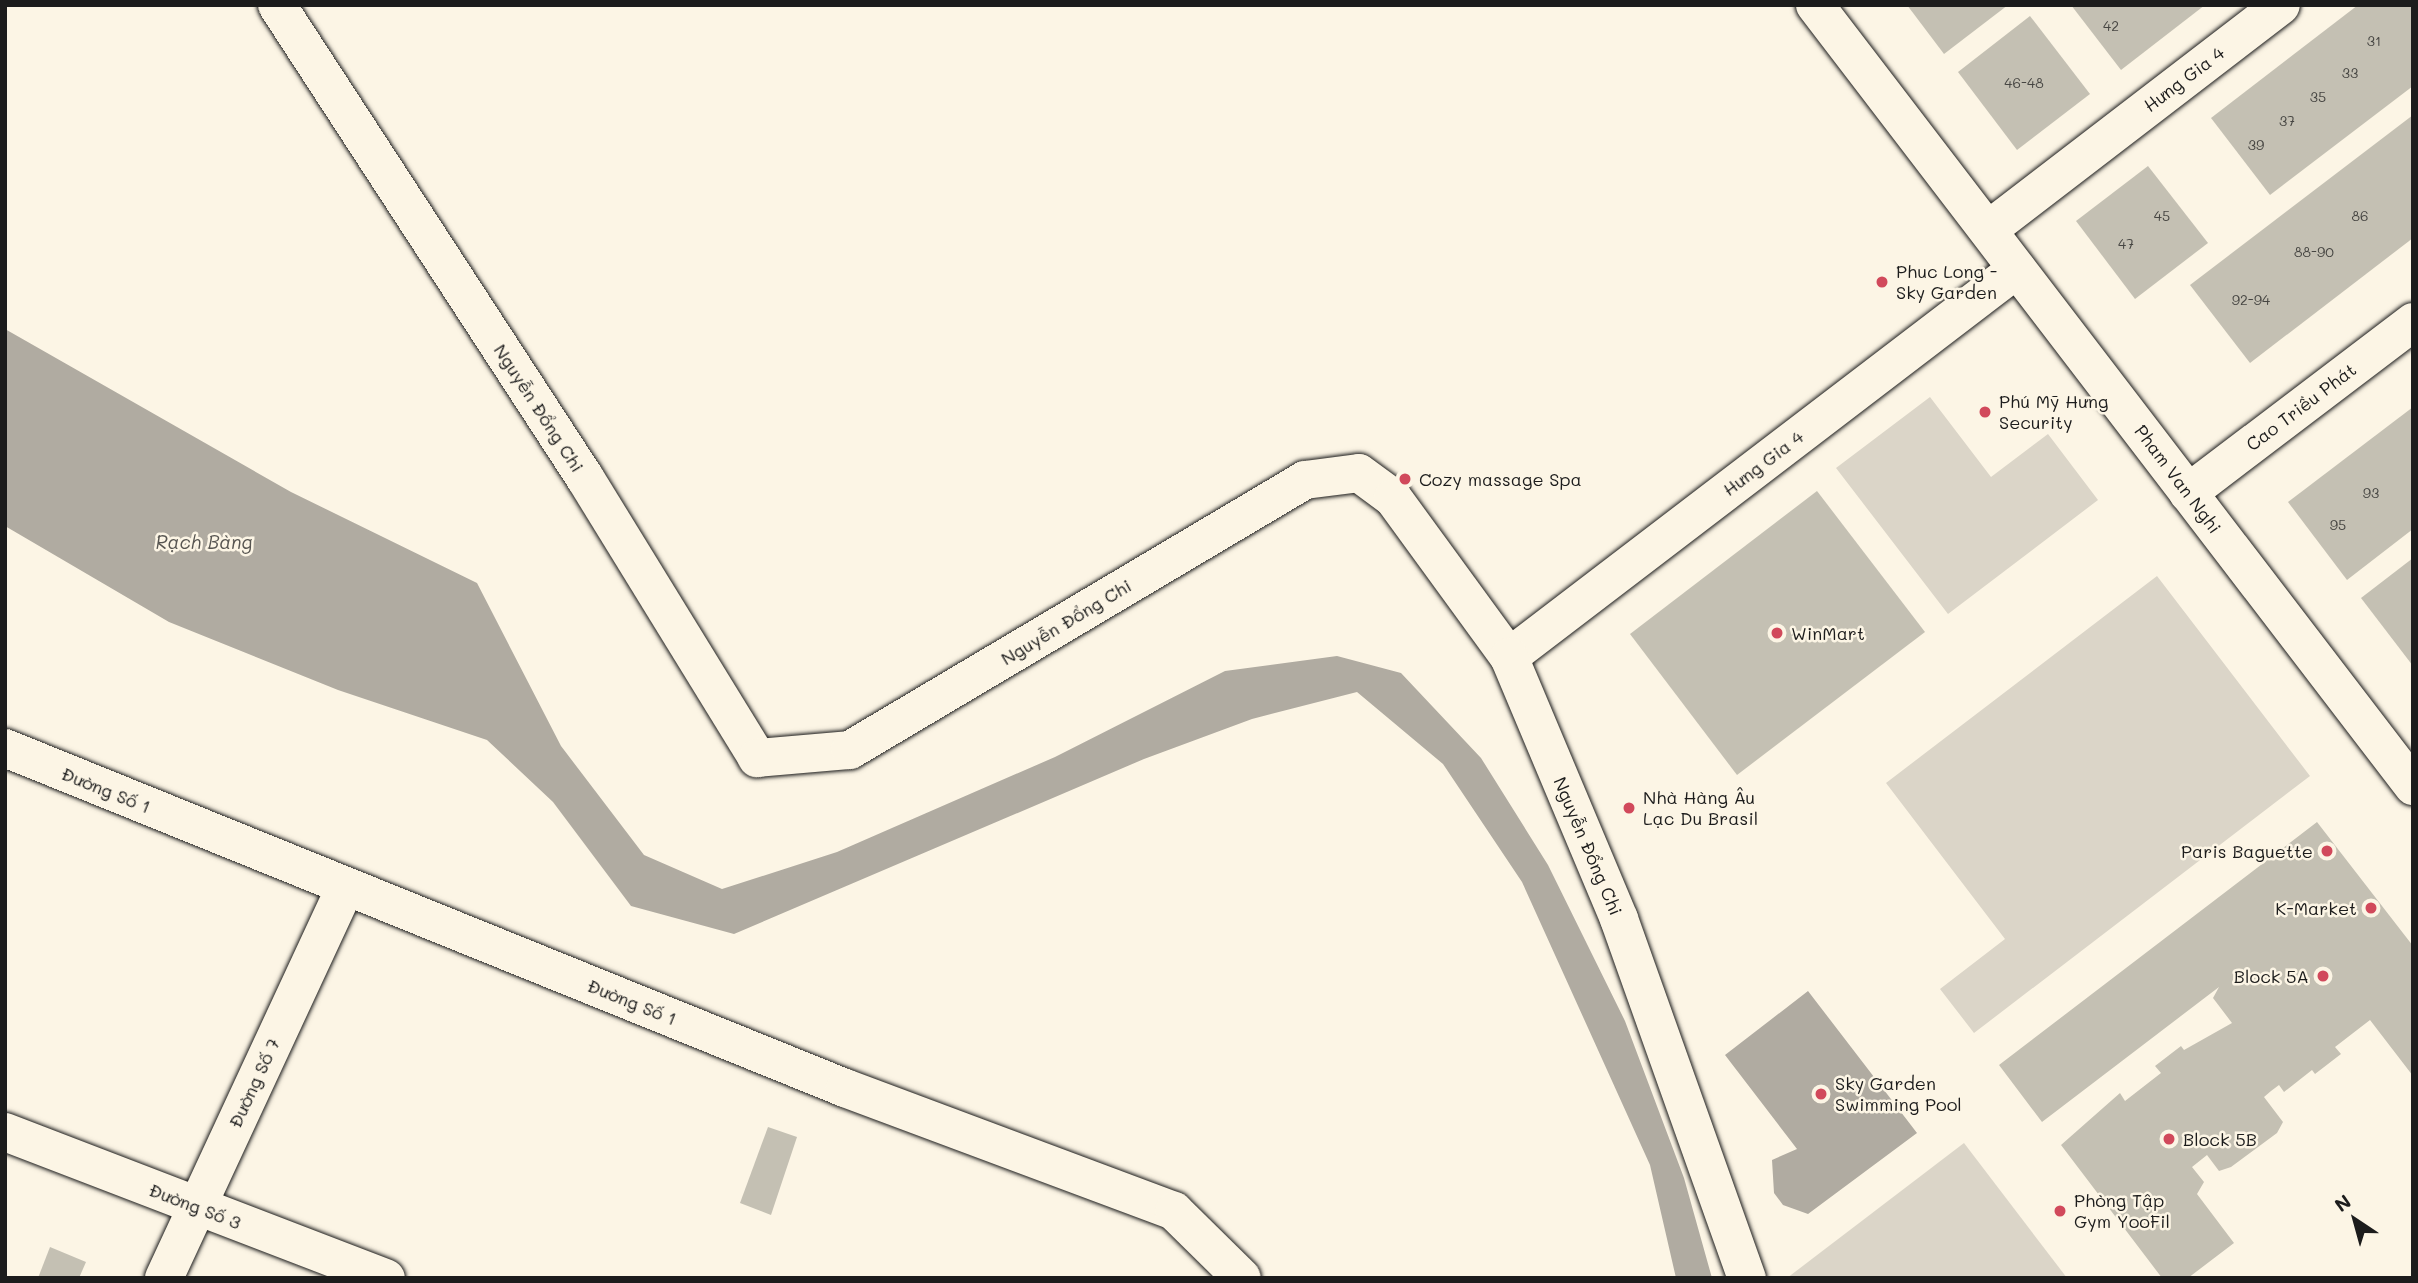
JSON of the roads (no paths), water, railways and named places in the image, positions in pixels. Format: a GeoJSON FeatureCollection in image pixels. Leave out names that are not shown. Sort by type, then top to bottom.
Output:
{"type":"FeatureCollection","features":[{"type":"Feature","properties":{"kind":"street","name":"Nguyễn Đổng Chi"},"geometry":{"type":"LineString","coordinates":[[277,5],[577,466],[757,758],[850,750],[1305,480],[1359,473],[1393,498],[1509,657],[1619,919],[1747,1278]]}},
{"type":"Feature","properties":{"kind":"street","name":"Pham Van Nghi"},"geometry":{"type":"LineString","coordinates":[[1815,5],[2188,493],[2406,762]]}},
{"type":"Feature","properties":{"kind":"street","name":"Hưng Gia 4"},"geometry":{"type":"LineString","coordinates":[[1987,230],[2281,5]]}},
{"type":"Feature","properties":{"kind":"street","name":"Hưng Gia 4"},"geometry":{"type":"LineString","coordinates":[[1509,657],[2017,269]]}},
{"type":"Feature","properties":{"kind":"street","name":"Cao Triều Phát"},"geometry":{"type":"LineString","coordinates":[[2188,493],[2413,321]]}},
{"type":"Feature","properties":{"kind":"street","name":"Đường Số 1"},"geometry":{"type":"LineString","coordinates":[[5,748],[345,888],[1174,1211],[1242,1278]]}},
{"type":"Feature","properties":{"kind":"street","name":"Đường Số 7"},"geometry":{"type":"LineString","coordinates":[[164,1278],[345,888]]}},
{"type":"Feature","properties":{"kind":"street","name":"Đường Số 3"},"geometry":{"type":"LineString","coordinates":[[5,1132],[386,1278]]}},
{"type":"Feature","properties":{"kind":"water","name":"Rạch Bàng"},"geometry":{"type":"Polygon","coordinates":[[[5,329],[291,492],[477,583],[561,746],[644,855],[722,889],[837,852],[1055,757],[1225,671],[1337,656],[1401,673],[1481,758],[1548,865],[1625,1021],[1684,1178],[1712,1278],[1676,1278],[1650,1165],[1522,882],[1443,764],[1357,692],[1252,719],[1144,759],[734,934],[631,906],[553,802],[487,740],[338,690],[169,622],[5,526],[5,329]]]}},
{"type":"Feature","properties":{"kind":"water","name":"Sky Garden Swimming Pool"},"geometry":{"type":"Polygon","coordinates":[[[1808,991],[1917,1133],[1808,1214],[1783,1205],[1774,1193],[1772,1160],[1797,1149],[1725,1055],[1808,991]]]}},
{"type":"Feature","properties":{"kind":"place","name":"Phuc Long - Sky Garden"},"geometry":{"type":"Point","coordinates":[1882,282]}},
{"type":"Feature","properties":{"kind":"place","name":"Phú Mỹ Hưng Security"},"geometry":{"type":"Point","coordinates":[1985,412]}},
{"type":"Feature","properties":{"kind":"place","name":"Cozy massage Spa"},"geometry":{"type":"Point","coordinates":[1405,479]}},
{"type":"Feature","properties":{"kind":"place","name":"WinMart"},"geometry":{"type":"Point","coordinates":[1777,633]}},
{"type":"Feature","properties":{"kind":"place","name":"Nhà Hàng Âu Lạc Du Brasil"},"geometry":{"type":"Point","coordinates":[1629,808]}},
{"type":"Feature","properties":{"kind":"place","name":"Paris Baguette"},"geometry":{"type":"Point","coordinates":[2327,851]}},
{"type":"Feature","properties":{"kind":"place","name":"K-Market"},"geometry":{"type":"Point","coordinates":[2371,908]}},
{"type":"Feature","properties":{"kind":"place","name":"Block 5A"},"geometry":{"type":"Point","coordinates":[2323,976]}},
{"type":"Feature","properties":{"kind":"place","name":"Sky Garden Swimming Pool"},"geometry":{"type":"Point","coordinates":[1821,1094]}},
{"type":"Feature","properties":{"kind":"place","name":"Block 5B"},"geometry":{"type":"Point","coordinates":[2169,1139]}},
{"type":"Feature","properties":{"kind":"place","name":"Phòng Tập Gym YooFil"},"geometry":{"type":"Point","coordinates":[2060,1211]}}]}
